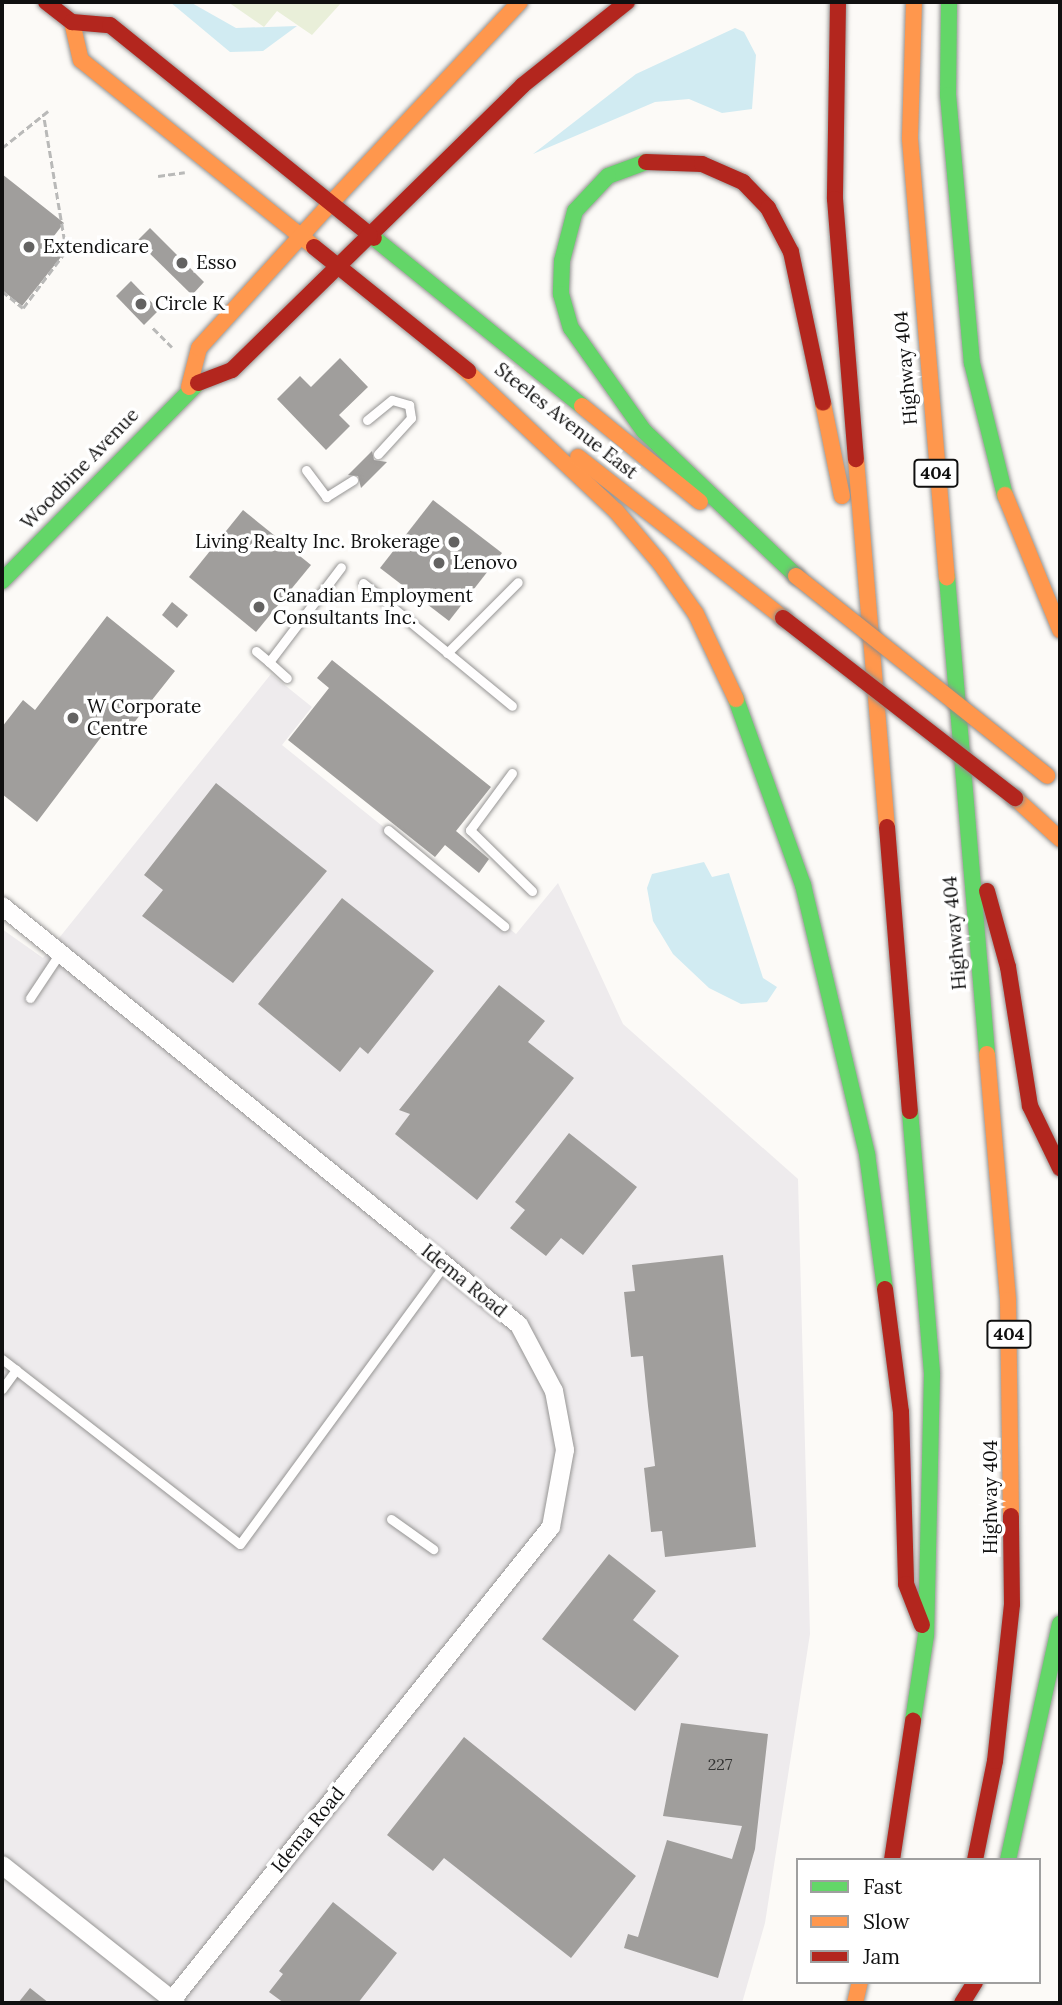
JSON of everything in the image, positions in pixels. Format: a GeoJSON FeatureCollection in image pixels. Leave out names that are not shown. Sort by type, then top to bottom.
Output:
{"type":"FeatureCollection","features":[{"type":"Feature","properties":{"kind":"main road"},"geometry":{"type":"LineString","coordinates":[[46,2],[72,22]]}},
{"type":"Feature","properties":{"kind":"main road","name":"Woodbine Avenue"},"geometry":{"type":"LineString","coordinates":[[189,387],[199,348],[520,2]]}},
{"type":"Feature","properties":{"kind":"main road","name":"Woodbine Avenue"},"geometry":{"type":"LineString","coordinates":[[2,581],[189,387],[232,370],[523,85],[626,2]]}},
{"type":"Feature","properties":{"kind":"main road"},"geometry":{"type":"LineString","coordinates":[[838,2],[835,199],[862,563],[932,1374],[926,1636],[892,1858]]}},
{"type":"Feature","properties":{"kind":"main road","name":"Highway 404"},"geometry":{"type":"LineString","coordinates":[[914,2],[910,139],[1008,1300],[1013,1465],[1012,1604],[995,1761],[975,1858]]}},
{"type":"Feature","properties":{"kind":"main road"},"geometry":{"type":"LineString","coordinates":[[949,2],[948,94],[972,363],[1004,493],[1060,630]]}},
{"type":"Feature","properties":{"kind":"main road","name":"Steeles Avenue East"},"geometry":{"type":"LineString","coordinates":[[1060,787],[110,24],[72,22],[81,60],[454,359],[1060,833]]}},
{"type":"Feature","properties":{"kind":"main road"},"geometry":{"type":"LineString","coordinates":[[796,576],[644,431],[572,328],[561,294],[562,261],[575,211],[607,176],[648,161],[702,164],[743,182],[768,208],[791,252],[831,457],[862,563]]}},
{"type":"Feature","properties":{"kind":"main road"},"geometry":{"type":"LineString","coordinates":[[454,359],[616,511],[660,562],[696,614],[755,739],[803,885],[867,1153],[901,1412],[906,1584],[926,1636]]}},
{"type":"Feature","properties":{"kind":"main road"},"geometry":{"type":"LineString","coordinates":[[1015,799],[1060,839]]}},
{"type":"Feature","properties":{"kind":"main road"},"geometry":{"type":"LineString","coordinates":[[965,808],[1008,967],[1030,1106],[1060,1168]]}},
{"type":"Feature","properties":{"kind":"main road"},"geometry":{"type":"LineString","coordinates":[[1009,1858],[1060,1624]]}},
{"type":"Feature","properties":{"kind":"main road"},"geometry":{"type":"LineString","coordinates":[[855,2003],[860,1984]]}},
{"type":"Feature","properties":{"kind":"main road"},"geometry":{"type":"LineString","coordinates":[[962,2003],[974,1984]]}},
{"type":"Feature","properties":{"kind":"street","name":"Idema Road"},"geometry":{"type":"LineString","coordinates":[[2,905],[519,1325],[554,1391],[565,1450],[551,1527],[174,2002]]}},
{"type":"Feature","properties":{"kind":"street"},"geometry":{"type":"LineString","coordinates":[[2,1865],[174,2002]]}},
{"type":"Feature","properties":{"kind":"lane"},"geometry":{"type":"LineString","coordinates":[[367,420],[391,400],[409,405],[411,418],[378,454]]}},
{"type":"Feature","properties":{"kind":"lane"},"geometry":{"type":"LineString","coordinates":[[306,470],[326,497],[340,495],[353,480]]}},
{"type":"Feature","properties":{"kind":"lane"},"geometry":{"type":"LineString","coordinates":[[269,662],[341,567]]}},
{"type":"Feature","properties":{"kind":"lane"},"geometry":{"type":"LineString","coordinates":[[447,653],[518,582]]}},
{"type":"Feature","properties":{"kind":"lane"},"geometry":{"type":"LineString","coordinates":[[363,583],[512,706]]}},
{"type":"Feature","properties":{"kind":"lane"},"geometry":{"type":"LineString","coordinates":[[257,651],[287,678]]}},
{"type":"Feature","properties":{"kind":"lane"},"geometry":{"type":"LineString","coordinates":[[512,773],[470,830],[532,891]]}},
{"type":"Feature","properties":{"kind":"lane"},"geometry":{"type":"LineString","coordinates":[[388,831],[504,926]]}},
{"type":"Feature","properties":{"kind":"lane"},"geometry":{"type":"LineString","coordinates":[[30,999],[60,953]]}},
{"type":"Feature","properties":{"kind":"lane"},"geometry":{"type":"LineString","coordinates":[[2,1359],[240,1545],[444,1265]]}},
{"type":"Feature","properties":{"kind":"lane"},"geometry":{"type":"LineString","coordinates":[[2,1389],[16,1370]]}},
{"type":"Feature","properties":{"kind":"lane"},"geometry":{"type":"LineString","coordinates":[[391,1519],[433,1549]]}},
{"type":"Feature","properties":{"kind":"path"},"geometry":{"type":"LineString","coordinates":[[2,148],[48,111]]}},
{"type":"Feature","properties":{"kind":"path"},"geometry":{"type":"LineString","coordinates":[[2,291],[23,308],[66,251],[43,114]]}},
{"type":"Feature","properties":{"kind":"path"},"geometry":{"type":"LineString","coordinates":[[158,176],[190,171]]}},
{"type":"Feature","properties":{"kind":"path"},"geometry":{"type":"LineString","coordinates":[[153,328],[172,347]]}},
{"type":"Feature","properties":{"kind":"shaded area"},"geometry":{"type":"Polygon","coordinates":[[[271,674],[312,707],[282,745],[516,934],[558,883],[623,1024],[798,1179],[810,1634],[765,1923],[742,2003],[2,2003],[2,929],[43,958],[271,674]]]}},
{"type":"Feature","properties":{"kind":"green space"},"geometry":{"type":"Polygon","coordinates":[[[228,2],[342,2],[312,35],[277,11],[264,27],[228,2]]]}},
{"type":"Feature","properties":{"kind":"water"},"geometry":{"type":"Polygon","coordinates":[[[170,2],[190,2],[236,28],[297,26],[263,51],[230,52],[170,2]]]}},
{"type":"Feature","properties":{"kind":"water"},"geometry":{"type":"Polygon","coordinates":[[[735,28],[744,32],[756,55],[752,109],[722,113],[689,99],[655,102],[533,154],[636,74],[735,28]]]}},
{"type":"Feature","properties":{"kind":"water"},"geometry":{"type":"Polygon","coordinates":[[[704,862],[712,877],[729,873],[763,978],[777,987],[767,1002],[741,1004],[709,988],[673,954],[653,921],[647,888],[652,874],[704,862]]]}},
{"type":"Feature","properties":{"kind":"building","name":"Extendicare"},"geometry":{"type":"Polygon","coordinates":[[[2,174],[64,223],[40,254],[65,252],[22,306],[2,290],[2,174]]]}},
{"type":"Feature","properties":{"kind":"building"},"geometry":{"type":"Polygon","coordinates":[[[150,228],[204,282],[192,295],[137,241],[150,228]]]}},
{"type":"Feature","properties":{"kind":"building"},"geometry":{"type":"Polygon","coordinates":[[[131,281],[159,310],[144,325],[116,296],[131,281]]]}},
{"type":"Feature","properties":{"kind":"building"},"geometry":{"type":"Polygon","coordinates":[[[340,358],[368,387],[339,415],[350,426],[326,450],[277,399],[300,376],[311,387],[340,358]]]}},
{"type":"Feature","properties":{"kind":"building"},"geometry":{"type":"Polygon","coordinates":[[[372,451],[374,460],[387,462],[361,488],[358,476],[348,475],[372,451]]]}},
{"type":"Feature","properties":{"kind":"building","name":"Lenovo"},"geometry":{"type":"Polygon","coordinates":[[[433,500],[502,553],[449,621],[380,568],[433,500]]]}},
{"type":"Feature","properties":{"kind":"building"},"geometry":{"type":"Polygon","coordinates":[[[243,510],[311,565],[256,632],[189,577],[243,510]]]}},
{"type":"Feature","properties":{"kind":"building"},"geometry":{"type":"Polygon","coordinates":[[[172,602],[188,615],[177,628],[162,615],[172,602]]]}},
{"type":"Feature","properties":{"kind":"building","name":"W Corporate Centre"},"geometry":{"type":"Polygon","coordinates":[[[107,616],[175,671],[121,739],[108,728],[37,822],[2,794],[2,727],[23,700],[35,710],[107,616]]]}},
{"type":"Feature","properties":{"kind":"building"},"geometry":{"type":"Polygon","coordinates":[[[332,660],[491,787],[456,831],[489,859],[479,873],[445,845],[435,857],[288,740],[329,688],[317,678],[332,660]]]}},
{"type":"Feature","properties":{"kind":"building"},"geometry":{"type":"Polygon","coordinates":[[[216,783],[327,871],[233,983],[142,916],[163,890],[144,875],[216,783]]]}},
{"type":"Feature","properties":{"kind":"building"},"geometry":{"type":"Polygon","coordinates":[[[342,898],[434,971],[368,1054],[360,1047],[340,1072],[258,1004],[342,898]]]}},
{"type":"Feature","properties":{"kind":"building"},"geometry":{"type":"Polygon","coordinates":[[[499,985],[545,1021],[528,1042],[574,1078],[477,1200],[395,1134],[410,1114],[399,1110],[499,985]]]}},
{"type":"Feature","properties":{"kind":"building"},"geometry":{"type":"Polygon","coordinates":[[[569,1133],[637,1187],[583,1255],[561,1238],[546,1256],[510,1228],[525,1210],[515,1202],[569,1133]]]}},
{"type":"Feature","properties":{"kind":"building"},"geometry":{"type":"Polygon","coordinates":[[[723,1255],[756,1547],[665,1557],[662,1531],[651,1532],[644,1468],[655,1466],[643,1356],[631,1357],[624,1292],[635,1291],[632,1265],[723,1255]]]}},
{"type":"Feature","properties":{"kind":"building"},"geometry":{"type":"Polygon","coordinates":[[[609,1554],[656,1591],[633,1620],[679,1656],[635,1711],[542,1639],[609,1554]]]}},
{"type":"Feature","properties":{"kind":"building"},"geometry":{"type":"Polygon","coordinates":[[[681,1723],[768,1734],[755,1849],[718,1978],[624,1948],[628,1934],[638,1937],[667,1840],[732,1859],[742,1826],[663,1816],[681,1723]]]}},
{"type":"Feature","properties":{"kind":"building"},"geometry":{"type":"Polygon","coordinates":[[[464,1737],[636,1876],[571,1958],[444,1858],[433,1871],[387,1835],[464,1737]]]}},
{"type":"Feature","properties":{"kind":"building"},"geometry":{"type":"Polygon","coordinates":[[[333,1902],[397,1953],[358,2003],[284,2003],[269,1992],[283,1974],[279,1971],[333,1902]]]}},
{"type":"Feature","properties":{"kind":"building"},"geometry":{"type":"Polygon","coordinates":[[[30,1988],[49,2003],[18,2003],[30,1988]]]}},
{"type":"Feature","properties":{"kind":"traffic: fast"},"geometry":{"type":"LineString","coordinates":[[949,2],[948,95],[972,363],[1005,495]]}},
{"type":"Feature","properties":{"kind":"traffic: fast"},"geometry":{"type":"LineString","coordinates":[[646,162],[608,176],[575,211],[562,261],[561,294],[571,328],[644,431],[796,576]]}},
{"type":"Feature","properties":{"kind":"traffic: fast"},"geometry":{"type":"LineString","coordinates":[[374,238],[582,406]]}},
{"type":"Feature","properties":{"kind":"traffic: fast"},"geometry":{"type":"LineString","coordinates":[[2,581],[198,383]]}},
{"type":"Feature","properties":{"kind":"traffic: fast"},"geometry":{"type":"LineString","coordinates":[[947,577],[987,1054]]}},
{"type":"Feature","properties":{"kind":"traffic: fast"},"geometry":{"type":"LineString","coordinates":[[736,699],[803,885],[867,1154],[885,1289]]}},
{"type":"Feature","properties":{"kind":"traffic: fast"},"geometry":{"type":"LineString","coordinates":[[910,1111],[932,1374],[926,1635],[913,1721]]}},
{"type":"Feature","properties":{"kind":"traffic: fast"},"geometry":{"type":"LineString","coordinates":[[1008,1858],[1060,1624]]}},
{"type":"Feature","properties":{"kind":"traffic: slow"},"geometry":{"type":"LineString","coordinates":[[332,202],[520,2]]}},
{"type":"Feature","properties":{"kind":"traffic: slow"},"geometry":{"type":"LineString","coordinates":[[914,2],[910,139],[947,577]]}},
{"type":"Feature","properties":{"kind":"traffic: slow"},"geometry":{"type":"LineString","coordinates":[[72,22],[81,60],[314,247]]}},
{"type":"Feature","properties":{"kind":"traffic: slow"},"geometry":{"type":"LineString","coordinates":[[189,387],[199,348],[332,202]]}},
{"type":"Feature","properties":{"kind":"traffic: slow"},"geometry":{"type":"LineString","coordinates":[[454,359],[616,511],[660,563],[696,614],[736,699]]}},
{"type":"Feature","properties":{"kind":"traffic: slow"},"geometry":{"type":"LineString","coordinates":[[823,403],[842,496]]}},
{"type":"Feature","properties":{"kind":"traffic: slow"},"geometry":{"type":"LineString","coordinates":[[582,406],[700,502]]}},
{"type":"Feature","properties":{"kind":"traffic: slow"},"geometry":{"type":"LineString","coordinates":[[578,457],[783,618]]}},
{"type":"Feature","properties":{"kind":"traffic: slow"},"geometry":{"type":"LineString","coordinates":[[856,459],[887,827]]}},
{"type":"Feature","properties":{"kind":"traffic: slow"},"geometry":{"type":"LineString","coordinates":[[1005,495],[1060,630]]}},
{"type":"Feature","properties":{"kind":"traffic: slow"},"geometry":{"type":"LineString","coordinates":[[796,576],[1047,776]]}},
{"type":"Feature","properties":{"kind":"traffic: slow"},"geometry":{"type":"LineString","coordinates":[[1015,798],[1060,839]]}},
{"type":"Feature","properties":{"kind":"traffic: slow"},"geometry":{"type":"LineString","coordinates":[[987,1054],[1008,1300],[1011,1516]]}},
{"type":"Feature","properties":{"kind":"traffic: slow"},"geometry":{"type":"LineString","coordinates":[[855,2003],[860,1984]]}},
{"type":"Feature","properties":{"kind":"traffic: jam"},"geometry":{"type":"LineString","coordinates":[[46,2],[72,22],[110,25],[374,238]]}},
{"type":"Feature","properties":{"kind":"traffic: jam"},"geometry":{"type":"LineString","coordinates":[[370,235],[523,85],[627,2]]}},
{"type":"Feature","properties":{"kind":"traffic: jam"},"geometry":{"type":"LineString","coordinates":[[838,2],[835,199],[856,459]]}},
{"type":"Feature","properties":{"kind":"traffic: jam"},"geometry":{"type":"LineString","coordinates":[[646,162],[702,164],[743,182],[768,208],[791,252],[823,403]]}},
{"type":"Feature","properties":{"kind":"traffic: jam"},"geometry":{"type":"LineString","coordinates":[[198,383],[232,370],[370,235]]}},
{"type":"Feature","properties":{"kind":"traffic: jam"},"geometry":{"type":"LineString","coordinates":[[314,247],[468,371]]}},
{"type":"Feature","properties":{"kind":"traffic: jam"},"geometry":{"type":"LineString","coordinates":[[783,618],[1015,798]]}},
{"type":"Feature","properties":{"kind":"traffic: jam"},"geometry":{"type":"LineString","coordinates":[[887,827],[910,1111]]}},
{"type":"Feature","properties":{"kind":"traffic: jam"},"geometry":{"type":"LineString","coordinates":[[987,891],[1008,967],[1030,1106],[1060,1168]]}},
{"type":"Feature","properties":{"kind":"traffic: jam"},"geometry":{"type":"LineString","coordinates":[[885,1289],[901,1412],[906,1584],[922,1625]]}},
{"type":"Feature","properties":{"kind":"traffic: jam"},"geometry":{"type":"LineString","coordinates":[[975,1858],[995,1761],[1012,1604],[1011,1516]]}},
{"type":"Feature","properties":{"kind":"traffic: jam"},"geometry":{"type":"LineString","coordinates":[[892,1858],[913,1721]]}},
{"type":"Feature","properties":{"kind":"traffic: jam"},"geometry":{"type":"LineString","coordinates":[[962,2003],[974,1984]]}},
{"type":"Feature","properties":{"kind":"place","name":"Extendicare"},"geometry":{"type":"Point","coordinates":[29,247]}},
{"type":"Feature","properties":{"kind":"place","name":"Esso"},"geometry":{"type":"Point","coordinates":[182,263]}},
{"type":"Feature","properties":{"kind":"place","name":"Circle K"},"geometry":{"type":"Point","coordinates":[141,304]}},
{"type":"Feature","properties":{"kind":"place","name":"Living Realty Inc. Brokerage"},"geometry":{"type":"Point","coordinates":[454,542]}},
{"type":"Feature","properties":{"kind":"place","name":"Lenovo"},"geometry":{"type":"Point","coordinates":[439,563]}},
{"type":"Feature","properties":{"kind":"place","name":"Canadian Employment Consultants Inc."},"geometry":{"type":"Point","coordinates":[259,607]}},
{"type":"Feature","properties":{"kind":"place","name":"W Corporate Centre"},"geometry":{"type":"Point","coordinates":[73,718]}}]}
